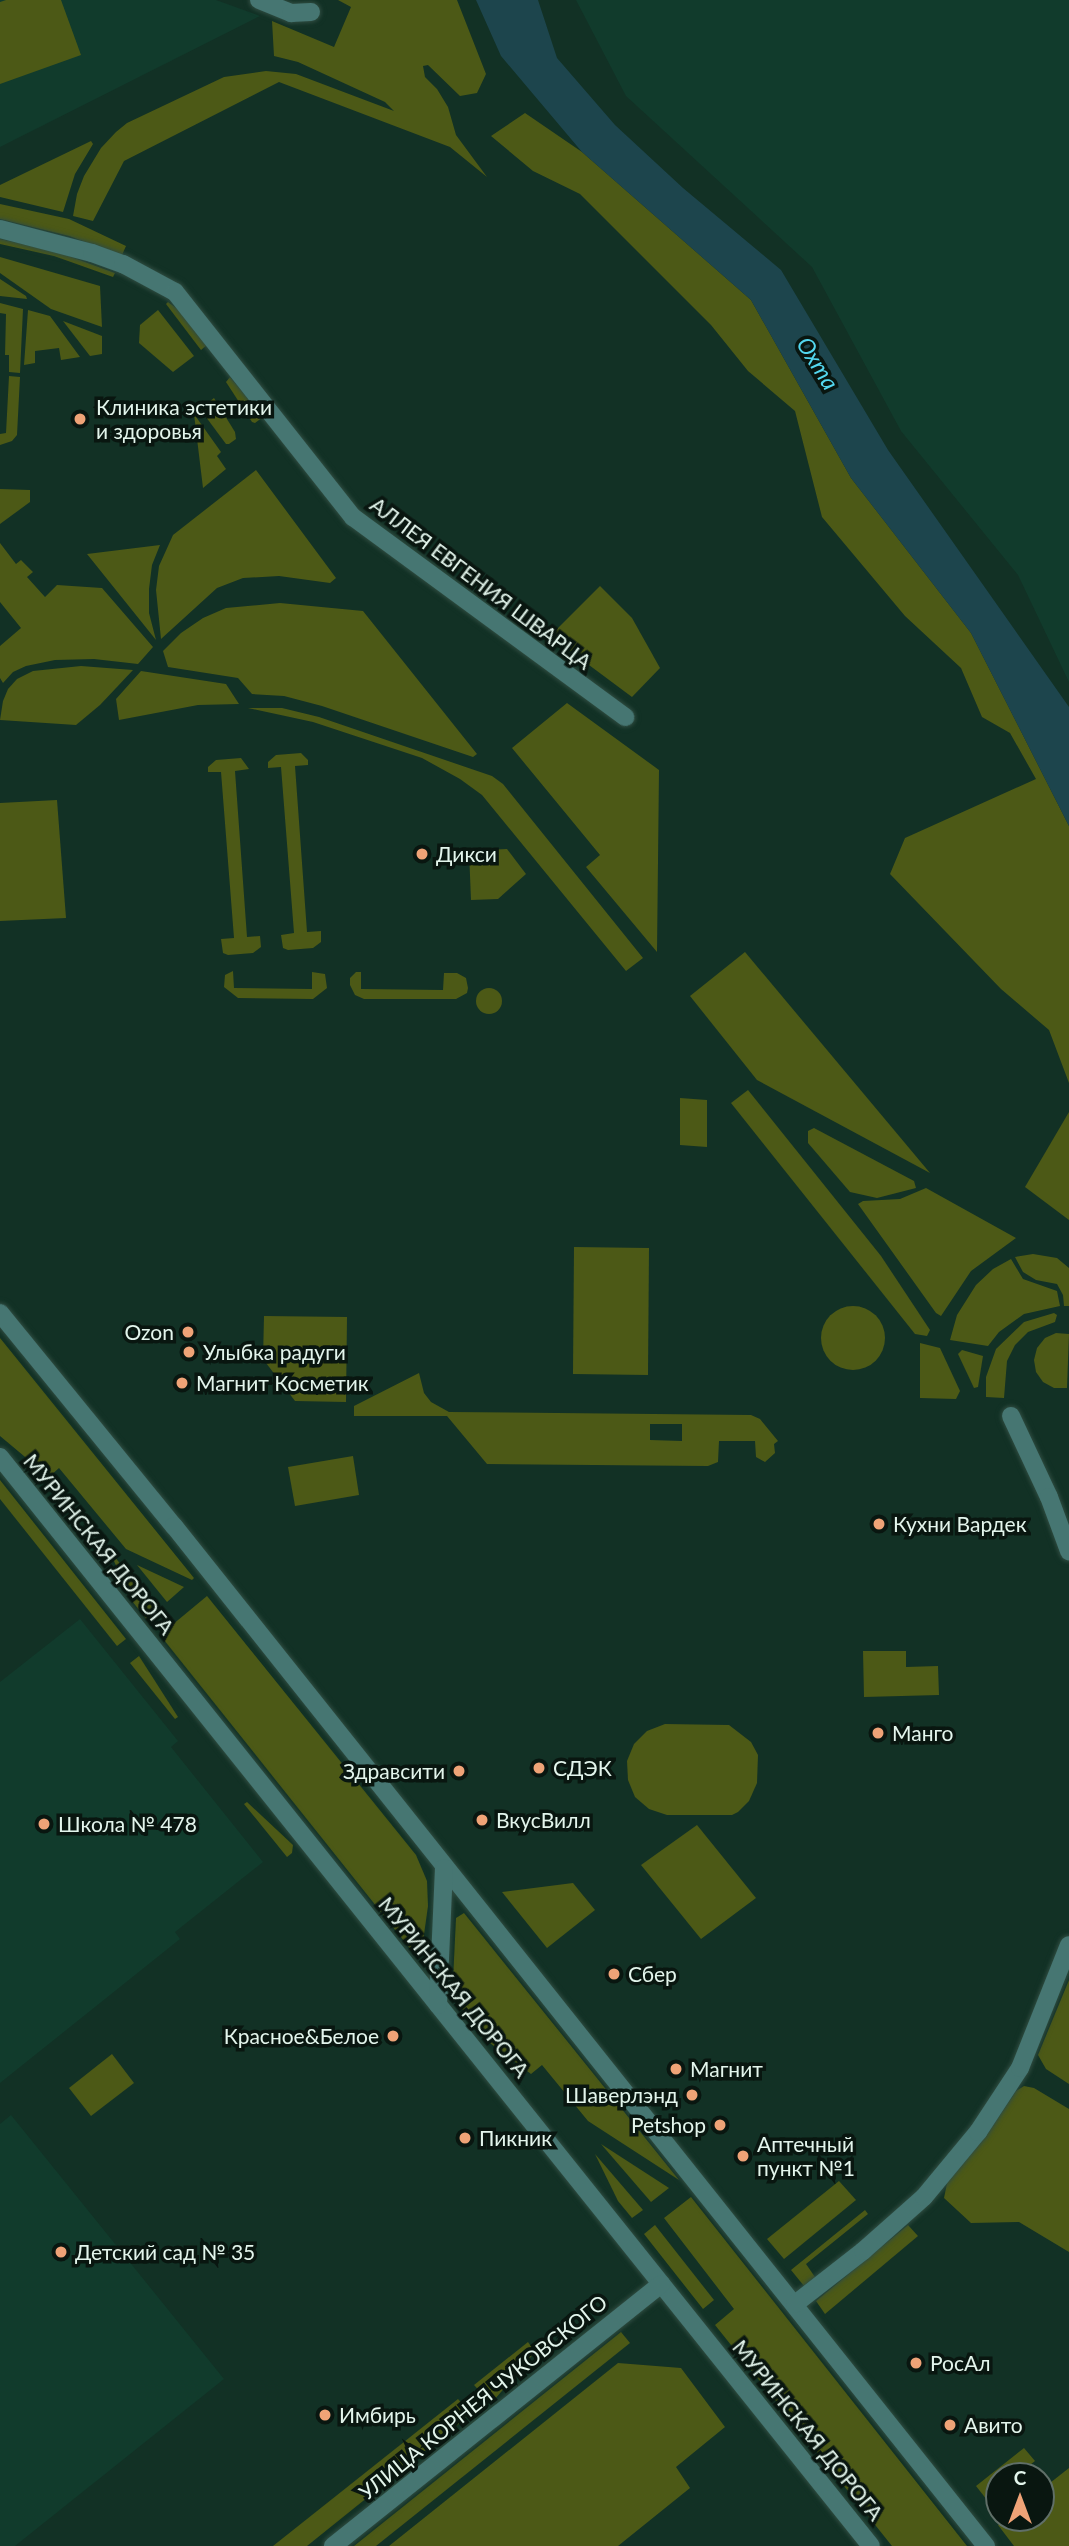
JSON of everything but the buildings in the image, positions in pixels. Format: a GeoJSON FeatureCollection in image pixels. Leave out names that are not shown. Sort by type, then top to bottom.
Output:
{"type":"FeatureCollection","features":[{"type":"Feature","properties":{"kind":"street"},"geometry":{"type":"LineString","coordinates":[[259,0],[291,13],[311,12]]}},
{"type":"Feature","properties":{"kind":"street","name":"АЛЛЕЯ ЕВГЕНИЯ ШВАРЦА"},"geometry":{"type":"LineString","coordinates":[[0,229],[123,264],[174,292],[353,517],[625,718]]}},
{"type":"Feature","properties":{"kind":"street"},"geometry":{"type":"LineString","coordinates":[[0,1313],[174,1526],[986,2546]]}},
{"type":"Feature","properties":{"kind":"street"},"geometry":{"type":"LineString","coordinates":[[1011,1416],[1049,1497],[1069,1551]]}},
{"type":"Feature","properties":{"kind":"street","name":"МУРИНСКАЯ ДОРОГА"},"geometry":{"type":"LineString","coordinates":[[0,1457],[871,2546]]}},
{"type":"Feature","properties":{"kind":"street"},"geometry":{"type":"LineString","coordinates":[[438,2005],[444,1868]]}},
{"type":"Feature","properties":{"kind":"street"},"geometry":{"type":"LineString","coordinates":[[795,2304],[863,2251],[924,2197],[978,2132],[1020,2068],[1069,1945]]}},
{"type":"Feature","properties":{"kind":"street","name":"УЛИЦА КОРНЕЯ ЧУКОВСКОГО"},"geometry":{"type":"LineString","coordinates":[[332,2546],[662,2284]]}},
{"type":"Feature","properties":{"kind":"shaded area"},"geometry":{"type":"Polygon","coordinates":[[[0,0],[216,0],[260,16],[0,147],[0,0]]]}},
{"type":"Feature","properties":{"kind":"shaded area"},"geometry":{"type":"Polygon","coordinates":[[[576,0],[1069,0],[1069,682],[1018,575],[901,431],[812,267],[626,96],[576,0]]]}},
{"type":"Feature","properties":{"kind":"shaded area"},"geometry":{"type":"Polygon","coordinates":[[[80,1619],[178,1741],[171,1747],[263,1862],[175,1932],[180,1939],[0,2083],[0,1682],[80,1619]]]}},
{"type":"Feature","properties":{"kind":"shaded area","name":"Детский сад № 35"},"geometry":{"type":"Polygon","coordinates":[[[11,2115],[224,2379],[15,2546],[0,2546],[0,2124],[11,2115]]]}},
{"type":"Feature","properties":{"kind":"green space"},"geometry":{"type":"Polygon","coordinates":[[[61,0],[81,55],[0,84],[0,2],[61,0]]]}},
{"type":"Feature","properties":{"kind":"green space"},"geometry":{"type":"Polygon","coordinates":[[[338,0],[457,0],[486,74],[477,93],[460,96],[428,65],[423,66],[425,77],[437,89],[448,107],[456,135],[487,177],[450,147],[279,82],[124,161],[93,221],[73,216],[84,176],[101,148],[116,132],[127,123],[224,77],[266,71],[296,74],[394,111],[385,102],[298,62],[274,56],[272,21],[334,47],[351,7],[338,0]]]}},
{"type":"Feature","properties":{"kind":"green space"},"geometry":{"type":"Polygon","coordinates":[[[525,113],[582,152],[751,300],[851,478],[971,633],[1069,826],[1069,1083],[1049,1030],[1001,989],[890,874],[905,838],[1036,779],[1010,733],[982,717],[961,668],[905,616],[822,517],[795,411],[748,371],[711,325],[580,194],[533,171],[491,136],[525,113]]]}},
{"type":"Feature","properties":{"kind":"green space"},"geometry":{"type":"Polygon","coordinates":[[[91,141],[93,144],[75,174],[63,212],[0,197],[0,185],[91,141]]]}},
{"type":"Feature","properties":{"kind":"green space"},"geometry":{"type":"Polygon","coordinates":[[[0,204],[69,219],[126,246],[122,255],[69,236],[0,219],[0,204]]]}},
{"type":"Feature","properties":{"kind":"green space"},"geometry":{"type":"Polygon","coordinates":[[[0,239],[55,251],[115,273],[113,277],[54,256],[0,244],[0,239]]]}},
{"type":"Feature","properties":{"kind":"green space"},"geometry":{"type":"Polygon","coordinates":[[[0,257],[100,286],[102,327],[51,309],[0,273],[0,257]]]}},
{"type":"Feature","properties":{"kind":"green space"},"geometry":{"type":"Polygon","coordinates":[[[0,279],[26,296],[27,299],[0,296],[0,279]]]}},
{"type":"Feature","properties":{"kind":"green space"},"geometry":{"type":"Polygon","coordinates":[[[168,302],[180,311],[207,345],[201,350],[166,304],[168,302]]]}},
{"type":"Feature","properties":{"kind":"green space"},"geometry":{"type":"Polygon","coordinates":[[[0,303],[23,309],[20,373],[9,372],[9,355],[5,355],[6,314],[0,313],[0,303]]]}},
{"type":"Feature","properties":{"kind":"green space"},"geometry":{"type":"Polygon","coordinates":[[[28,310],[50,316],[80,357],[61,360],[59,348],[35,351],[35,363],[24,365],[28,310]]]}},
{"type":"Feature","properties":{"kind":"green space"},"geometry":{"type":"Polygon","coordinates":[[[158,310],[194,356],[173,372],[139,343],[140,325],[158,310]]]}},
{"type":"Feature","properties":{"kind":"green space"},"geometry":{"type":"Polygon","coordinates":[[[63,321],[102,336],[102,354],[90,356],[63,321]]]}},
{"type":"Feature","properties":{"kind":"green space"},"geometry":{"type":"Polygon","coordinates":[[[9,376],[20,377],[17,435],[12,441],[0,445],[0,434],[6,433],[9,376]]]}},
{"type":"Feature","properties":{"kind":"green space"},"geometry":{"type":"Polygon","coordinates":[[[230,377],[263,417],[255,423],[226,382],[230,377]]]}},
{"type":"Feature","properties":{"kind":"green space"},"geometry":{"type":"Polygon","coordinates":[[[214,398],[235,432],[236,439],[229,444],[226,444],[200,409],[214,398]]]}},
{"type":"Feature","properties":{"kind":"green space"},"geometry":{"type":"Polygon","coordinates":[[[194,414],[221,452],[217,456],[226,469],[203,488],[194,414]]]}},
{"type":"Feature","properties":{"kind":"green space"},"geometry":{"type":"Polygon","coordinates":[[[256,470],[336,578],[330,583],[279,576],[243,578],[217,588],[161,639],[156,590],[159,566],[173,535],[256,470]]]}},
{"type":"Feature","properties":{"kind":"green space"},"geometry":{"type":"Polygon","coordinates":[[[0,489],[30,490],[30,502],[0,524],[0,489]]]}},
{"type":"Feature","properties":{"kind":"green space"},"geometry":{"type":"Polygon","coordinates":[[[0,543],[16,564],[21,560],[33,572],[27,577],[45,597],[57,585],[102,588],[153,647],[138,664],[94,659],[55,660],[26,666],[13,672],[3,683],[0,678],[0,646],[21,628],[0,602],[0,543]]]}},
{"type":"Feature","properties":{"kind":"green space"},"geometry":{"type":"Polygon","coordinates":[[[160,545],[152,565],[149,589],[149,613],[156,640],[87,554],[160,545]]]}},
{"type":"Feature","properties":{"kind":"green space"},"geometry":{"type":"Polygon","coordinates":[[[600,586],[632,618],[660,668],[632,697],[550,636],[600,586]]]}},
{"type":"Feature","properties":{"kind":"green space"},"geometry":{"type":"Polygon","coordinates":[[[280,603],[363,611],[477,754],[473,757],[322,706],[284,696],[252,694],[238,678],[168,667],[163,651],[181,633],[203,618],[226,608],[280,603]]]}},
{"type":"Feature","properties":{"kind":"green space"},"geometry":{"type":"Polygon","coordinates":[[[81,666],[133,670],[100,705],[76,725],[0,720],[3,701],[8,689],[17,679],[33,671],[81,666]]]}},
{"type":"Feature","properties":{"kind":"green space"},"geometry":{"type":"Polygon","coordinates":[[[141,671],[226,684],[239,704],[198,705],[119,720],[116,699],[141,671]]]}},
{"type":"Feature","properties":{"kind":"green space"},"geometry":{"type":"Polygon","coordinates":[[[567,703],[659,770],[657,952],[586,867],[600,855],[512,748],[567,703]]]}},
{"type":"Feature","properties":{"kind":"green space"},"geometry":{"type":"Polygon","coordinates":[[[248,708],[282,708],[319,717],[492,776],[503,784],[643,958],[626,971],[482,795],[460,779],[422,758],[313,722],[248,708]]]}},
{"type":"Feature","properties":{"kind":"green space"},"geometry":{"type":"Polygon","coordinates":[[[301,753],[308,760],[308,765],[295,766],[307,932],[321,931],[321,942],[313,948],[288,950],[283,948],[281,935],[294,933],[281,767],[268,768],[268,762],[276,755],[301,753]]]}},
{"type":"Feature","properties":{"kind":"green space"},"geometry":{"type":"Polygon","coordinates":[[[241,758],[249,769],[235,771],[247,937],[260,936],[261,947],[253,953],[228,955],[223,953],[221,939],[234,938],[221,772],[208,772],[208,767],[216,760],[241,758]]]}},
{"type":"Feature","properties":{"kind":"green space"},"geometry":{"type":"Polygon","coordinates":[[[57,800],[66,918],[0,921],[0,803],[57,800]]]}},
{"type":"Feature","properties":{"kind":"green space"},"geometry":{"type":"Polygon","coordinates":[[[507,849],[526,874],[498,899],[471,900],[469,851],[507,849]]]}},
{"type":"Feature","properties":{"kind":"green space"},"geometry":{"type":"Polygon","coordinates":[[[745,952],[930,1173],[757,1080],[690,996],[745,952]]]}},
{"type":"Feature","properties":{"kind":"green space"},"geometry":{"type":"Polygon","coordinates":[[[233,971],[234,988],[312,989],[312,972],[325,974],[327,988],[313,999],[238,998],[224,987],[225,975],[233,971]]]}},
{"type":"Feature","properties":{"kind":"green space"},"geometry":{"type":"Polygon","coordinates":[[[356,972],[361,972],[361,989],[443,990],[444,973],[457,973],[466,978],[468,988],[467,993],[456,999],[364,999],[355,995],[350,985],[350,978],[356,972]]]}},
{"type":"Feature","properties":{"kind":"green space"},"geometry":{"type":"Polygon","coordinates":[[[489,988],[498,992],[502,1001],[498,1010],[489,1014],[480,1010],[476,1001],[480,992],[489,988]]]}},
{"type":"Feature","properties":{"kind":"green space"},"geometry":{"type":"Polygon","coordinates":[[[748,1090],[881,1256],[930,1330],[927,1336],[915,1334],[731,1103],[748,1090]]]}},
{"type":"Feature","properties":{"kind":"green space"},"geometry":{"type":"Polygon","coordinates":[[[680,1098],[707,1100],[707,1147],[680,1145],[680,1098]]]}},
{"type":"Feature","properties":{"kind":"green space"},"geometry":{"type":"Polygon","coordinates":[[[1069,1112],[1069,1220],[1025,1187],[1069,1112]]]}},
{"type":"Feature","properties":{"kind":"green space"},"geometry":{"type":"Polygon","coordinates":[[[814,1128],[914,1181],[916,1188],[877,1198],[850,1192],[808,1143],[808,1131],[814,1128]]]}},
{"type":"Feature","properties":{"kind":"green space"},"geometry":{"type":"Polygon","coordinates":[[[926,1188],[1016,1238],[971,1271],[941,1316],[936,1313],[858,1204],[863,1201],[900,1199],[926,1188]]]}},
{"type":"Feature","properties":{"kind":"green space"},"geometry":{"type":"Polygon","coordinates":[[[574,1247],[649,1248],[648,1375],[573,1374],[574,1247]]]}},
{"type":"Feature","properties":{"kind":"green space"},"geometry":{"type":"Polygon","coordinates":[[[1033,1254],[1057,1258],[1069,1268],[1069,1306],[1064,1306],[1063,1295],[1057,1284],[1036,1280],[1023,1272],[1015,1257],[1033,1254]]]}},
{"type":"Feature","properties":{"kind":"green space"},"geometry":{"type":"Polygon","coordinates":[[[1011,1259],[1023,1279],[1057,1291],[1060,1306],[1024,1314],[999,1332],[988,1346],[950,1340],[957,1315],[976,1285],[993,1269],[1011,1259]]]}},
{"type":"Feature","properties":{"kind":"green space"},"geometry":{"type":"Polygon","coordinates":[[[853,1306],[871,1312],[879,1320],[885,1338],[879,1356],[871,1364],[853,1370],[835,1364],[827,1356],[821,1338],[827,1320],[835,1312],[853,1306]]]}},
{"type":"Feature","properties":{"kind":"green space"},"geometry":{"type":"Polygon","coordinates":[[[1054,1313],[1057,1315],[1055,1322],[1028,1332],[1015,1345],[1007,1361],[1004,1398],[986,1397],[986,1377],[996,1349],[1024,1322],[1054,1313]]]}},
{"type":"Feature","properties":{"kind":"green space"},"geometry":{"type":"Polygon","coordinates":[[[264,1316],[347,1317],[346,1402],[295,1401],[263,1359],[264,1316]]]}},
{"type":"Feature","properties":{"kind":"green space"},"geometry":{"type":"Polygon","coordinates":[[[1056,1333],[1069,1334],[1067,1388],[1054,1388],[1043,1382],[1036,1372],[1034,1360],[1037,1348],[1045,1338],[1056,1333]]]}},
{"type":"Feature","properties":{"kind":"green space"},"geometry":{"type":"Polygon","coordinates":[[[0,1338],[194,1578],[192,1580],[126,1549],[59,1468],[49,1477],[0,1436],[0,1338]]]}},
{"type":"Feature","properties":{"kind":"green space"},"geometry":{"type":"Polygon","coordinates":[[[920,1343],[940,1348],[960,1391],[956,1399],[920,1398],[920,1343]]]}},
{"type":"Feature","properties":{"kind":"green space"},"geometry":{"type":"Polygon","coordinates":[[[962,1350],[983,1356],[978,1387],[974,1388],[958,1354],[962,1350]]]}},
{"type":"Feature","properties":{"kind":"green space"},"geometry":{"type":"Polygon","coordinates":[[[419,1373],[424,1393],[431,1402],[449,1412],[751,1415],[760,1419],[778,1441],[774,1444],[775,1453],[765,1462],[756,1457],[755,1441],[719,1441],[718,1462],[708,1466],[487,1464],[447,1416],[354,1416],[354,1406],[419,1373]],[[650,1424],[650,1440],[682,1441],[682,1424],[650,1424]]]}},
{"type":"Feature","properties":{"kind":"green space"},"geometry":{"type":"Polygon","coordinates":[[[353,1456],[359,1495],[295,1506],[288,1467],[353,1456]]]}},
{"type":"Feature","properties":{"kind":"green space"},"geometry":{"type":"Polygon","coordinates":[[[0,1480],[126,1639],[117,1646],[0,1499],[0,1480]]]}},
{"type":"Feature","properties":{"kind":"green space"},"geometry":{"type":"Polygon","coordinates":[[[109,1550],[158,1610],[147,1620],[132,1601],[109,1550]]]}},
{"type":"Feature","properties":{"kind":"green space"},"geometry":{"type":"Polygon","coordinates":[[[137,1565],[184,1587],[167,1602],[137,1565]]]}},
{"type":"Feature","properties":{"kind":"green space"},"geometry":{"type":"Polygon","coordinates":[[[207,1596],[416,1855],[427,1881],[428,1906],[421,1956],[416,1956],[160,1635],[207,1596]]]}},
{"type":"Feature","properties":{"kind":"green space"},"geometry":{"type":"Polygon","coordinates":[[[863,1651],[906,1651],[906,1667],[938,1666],[939,1695],[864,1697],[863,1651]]]}},
{"type":"Feature","properties":{"kind":"green space"},"geometry":{"type":"Polygon","coordinates":[[[139,1656],[178,1717],[175,1719],[130,1663],[139,1656]]]}},
{"type":"Feature","properties":{"kind":"green space"},"geometry":{"type":"Polygon","coordinates":[[[665,1724],[729,1725],[751,1742],[758,1755],[757,1783],[749,1801],[738,1812],[732,1815],[667,1815],[649,1809],[635,1797],[628,1780],[627,1761],[634,1744],[647,1731],[665,1724]]]}},
{"type":"Feature","properties":{"kind":"green space"},"geometry":{"type":"Polygon","coordinates":[[[247,1802],[293,1845],[292,1853],[287,1857],[244,1804],[247,1802]]]}},
{"type":"Feature","properties":{"kind":"green space"},"geometry":{"type":"Polygon","coordinates":[[[697,1825],[756,1898],[701,1939],[641,1865],[697,1825]]]}},
{"type":"Feature","properties":{"kind":"green space"},"geometry":{"type":"Polygon","coordinates":[[[573,1883],[595,1910],[547,1948],[502,1892],[573,1883]]]}},
{"type":"Feature","properties":{"kind":"green space"},"geometry":{"type":"Polygon","coordinates":[[[464,1913],[679,2180],[588,2121],[542,2065],[531,2074],[482,2037],[465,2017],[453,1980],[456,1918],[464,1913]]]}},
{"type":"Feature","properties":{"kind":"green space"},"geometry":{"type":"Polygon","coordinates":[[[1069,1980],[1069,2084],[1046,2069],[1038,2055],[1069,1980]]]}},
{"type":"Feature","properties":{"kind":"green space"},"geometry":{"type":"Polygon","coordinates":[[[112,2054],[134,2083],[91,2116],[69,2088],[112,2054]]]}},
{"type":"Feature","properties":{"kind":"green space"},"geometry":{"type":"Polygon","coordinates":[[[1024,2086],[1034,2088],[1069,2109],[1069,2252],[1019,2222],[971,2223],[944,2198],[947,2183],[986,2136],[1016,2091],[1024,2086]]]}},
{"type":"Feature","properties":{"kind":"green space"},"geometry":{"type":"Polygon","coordinates":[[[601,2144],[669,2188],[651,2202],[601,2144]]]}},
{"type":"Feature","properties":{"kind":"green space"},"geometry":{"type":"Polygon","coordinates":[[[595,2154],[643,2210],[632,2218],[618,2201],[595,2154]]]}},
{"type":"Feature","properties":{"kind":"green space"},"geometry":{"type":"Polygon","coordinates":[[[839,2181],[856,2200],[784,2259],[767,2239],[839,2181]]]}},
{"type":"Feature","properties":{"kind":"green space"},"geometry":{"type":"Polygon","coordinates":[[[691,2197],[967,2546],[892,2546],[715,2325],[734,2309],[664,2218],[691,2197]]]}},
{"type":"Feature","properties":{"kind":"green space"},"geometry":{"type":"Polygon","coordinates":[[[865,2210],[868,2214],[806,2264],[815,2277],[804,2286],[791,2270],[865,2210]]]}},
{"type":"Feature","properties":{"kind":"green space"},"geometry":{"type":"Polygon","coordinates":[[[655,2225],[714,2300],[703,2309],[644,2234],[655,2225]]]}},
{"type":"Feature","properties":{"kind":"green space"},"geometry":{"type":"Polygon","coordinates":[[[908,2225],[918,2236],[825,2314],[816,2301],[908,2225]]]}},
{"type":"Feature","properties":{"kind":"green space"},"geometry":{"type":"Polygon","coordinates":[[[621,2332],[630,2343],[376,2546],[354,2546],[621,2332]]]}},
{"type":"Feature","properties":{"kind":"green space"},"geometry":{"type":"Polygon","coordinates":[[[528,2342],[535,2352],[495,2399],[484,2396],[474,2385],[528,2342]]]}},
{"type":"Feature","properties":{"kind":"green space"},"geometry":{"type":"Polygon","coordinates":[[[618,2363],[681,2368],[725,2427],[676,2467],[690,2488],[618,2546],[389,2546],[618,2363]]]}},
{"type":"Feature","properties":{"kind":"green space"},"geometry":{"type":"Polygon","coordinates":[[[458,2399],[467,2409],[465,2419],[307,2546],[273,2546],[458,2399]]]}},
{"type":"Feature","properties":{"kind":"green space"},"geometry":{"type":"Polygon","coordinates":[[[1024,2448],[1035,2461],[1034,2462],[1006,2462],[1024,2448]]]}},
{"type":"Feature","properties":{"kind":"green space"},"geometry":{"type":"Polygon","coordinates":[[[1069,2468],[1069,2546],[1014,2546],[1003,2532],[1055,2532],[1055,2479],[1069,2468]]]}},
{"type":"Feature","properties":{"kind":"green space"},"geometry":{"type":"Polygon","coordinates":[[[985,2479],[985,2497],[976,2486],[985,2479]]]}},
{"type":"Feature","properties":{"kind":"water","name":"Охта"},"geometry":{"type":"Polygon","coordinates":[[[476,0],[538,0],[557,58],[615,125],[683,188],[781,270],[888,450],[1069,707],[1069,826],[971,633],[851,478],[751,300],[582,152],[501,56],[476,0]]]}},
{"type":"Feature","properties":{"kind":"place","name":"Клиника эстетики и здоровья"},"geometry":{"type":"Point","coordinates":[80,419]}},
{"type":"Feature","properties":{"kind":"place","name":"Дикси"},"geometry":{"type":"Point","coordinates":[422,854]}},
{"type":"Feature","properties":{"kind":"place","name":"Ozon"},"geometry":{"type":"Point","coordinates":[188,1332]}},
{"type":"Feature","properties":{"kind":"place","name":"Улыбка радуги"},"geometry":{"type":"Point","coordinates":[189,1352]}},
{"type":"Feature","properties":{"kind":"place","name":"Магнит Косметик"},"geometry":{"type":"Point","coordinates":[182,1383]}},
{"type":"Feature","properties":{"kind":"place","name":"Кухни Вардек"},"geometry":{"type":"Point","coordinates":[879,1524]}},
{"type":"Feature","properties":{"kind":"place","name":"Манго"},"geometry":{"type":"Point","coordinates":[878,1733]}},
{"type":"Feature","properties":{"kind":"place","name":"СДЭК"},"geometry":{"type":"Point","coordinates":[539,1768]}},
{"type":"Feature","properties":{"kind":"place","name":"Здравсити"},"geometry":{"type":"Point","coordinates":[459,1771]}},
{"type":"Feature","properties":{"kind":"place","name":"ВкусВилл"},"geometry":{"type":"Point","coordinates":[482,1820]}},
{"type":"Feature","properties":{"kind":"place","name":"Школа № 478"},"geometry":{"type":"Point","coordinates":[44,1824]}},
{"type":"Feature","properties":{"kind":"place","name":"Сбер"},"geometry":{"type":"Point","coordinates":[614,1974]}},
{"type":"Feature","properties":{"kind":"place","name":"Красное&Белое"},"geometry":{"type":"Point","coordinates":[393,2036]}},
{"type":"Feature","properties":{"kind":"place","name":"Магнит"},"geometry":{"type":"Point","coordinates":[676,2069]}},
{"type":"Feature","properties":{"kind":"place","name":"Шаверлэнд"},"geometry":{"type":"Point","coordinates":[692,2095]}},
{"type":"Feature","properties":{"kind":"place","name":"Petshop"},"geometry":{"type":"Point","coordinates":[720,2125]}},
{"type":"Feature","properties":{"kind":"place","name":"Пикник"},"geometry":{"type":"Point","coordinates":[465,2138]}},
{"type":"Feature","properties":{"kind":"place","name":"Аптечный пункт №1"},"geometry":{"type":"Point","coordinates":[743,2156]}},
{"type":"Feature","properties":{"kind":"place","name":"Детский сад № 35"},"geometry":{"type":"Point","coordinates":[61,2252]}},
{"type":"Feature","properties":{"kind":"place","name":"РосАл"},"geometry":{"type":"Point","coordinates":[916,2363]}},
{"type":"Feature","properties":{"kind":"place","name":"Имбирь"},"geometry":{"type":"Point","coordinates":[325,2415]}},
{"type":"Feature","properties":{"kind":"place","name":"Авито"},"geometry":{"type":"Point","coordinates":[950,2425]}}]}
